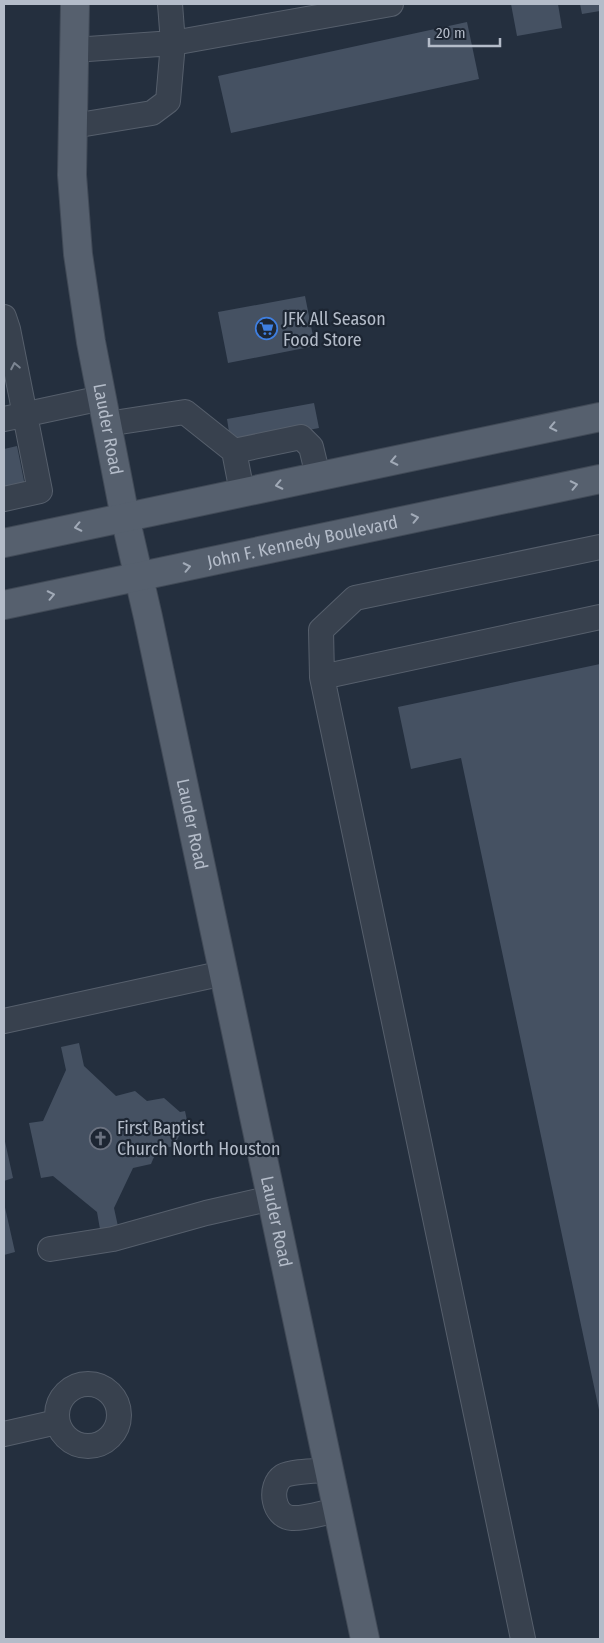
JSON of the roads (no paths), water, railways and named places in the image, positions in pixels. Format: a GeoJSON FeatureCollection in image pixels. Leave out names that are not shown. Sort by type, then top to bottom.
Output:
{"type":"FeatureCollection","features":[{"type":"Feature","properties":{"kind":"main road","name":"Lauder Road"},"geometry":{"type":"LineString","coordinates":[[75,4],[72,174],[78,254],[90,342],[125,517],[140,577],[366,1639]]}},
{"type":"Feature","properties":{"kind":"main road"},"geometry":{"type":"LineString","coordinates":[[4,543],[600,417]]}},
{"type":"Feature","properties":{"kind":"main road","name":"John F. Kennedy Boulevard"},"geometry":{"type":"LineString","coordinates":[[4,605],[600,479]]}},
{"type":"Feature","properties":{"kind":"street"},"geometry":{"type":"LineString","coordinates":[[73,126],[152,113],[168,101],[173,43],[170,4]]}},
{"type":"Feature","properties":{"kind":"street"},"geometry":{"type":"LineString","coordinates":[[74,50],[173,43],[391,4]]}},
{"type":"Feature","properties":{"kind":"street"},"geometry":{"type":"LineString","coordinates":[[4,317],[8,329],[14,416],[40,491],[4,499]]}},
{"type":"Feature","properties":{"kind":"street"},"geometry":{"type":"LineString","coordinates":[[14,416],[104,411],[185,412],[234,451],[242,492]]}},
{"type":"Feature","properties":{"kind":"street"},"geometry":{"type":"LineString","coordinates":[[234,451],[301,437],[311,447],[318,476]]}},
{"type":"Feature","properties":{"kind":"street"},"geometry":{"type":"LineString","coordinates":[[523,1639],[322,677],[321,630],[355,598],[600,547]]}},
{"type":"Feature","properties":{"kind":"street"},"geometry":{"type":"LineString","coordinates":[[322,677],[600,617]]}},
{"type":"Feature","properties":{"kind":"street"},"geometry":{"type":"LineString","coordinates":[[4,1021],[224,973]]}},
{"type":"Feature","properties":{"kind":"street"},"geometry":{"type":"LineString","coordinates":[[50,1249],[113,1239],[206,1213],[272,1198]]}},
{"type":"Feature","properties":{"kind":"street"},"geometry":{"type":"LineString","coordinates":[[4,1434],[57,1422]]}},
{"type":"Feature","properties":{"kind":"street"},"geometry":{"type":"LineString","coordinates":[[330,1470],[285,1475],[278,1481],[274,1494],[279,1511],[287,1517],[294,1518],[338,1510]]}},
{"type":"Feature","properties":{"kind":"place","name":"JFK All Season Food Store"},"geometry":{"type":"Point","coordinates":[267,329]}},
{"type":"Feature","properties":{"kind":"place","name":"First Baptist Church North Houston"},"geometry":{"type":"Point","coordinates":[101,1138]}}]}
